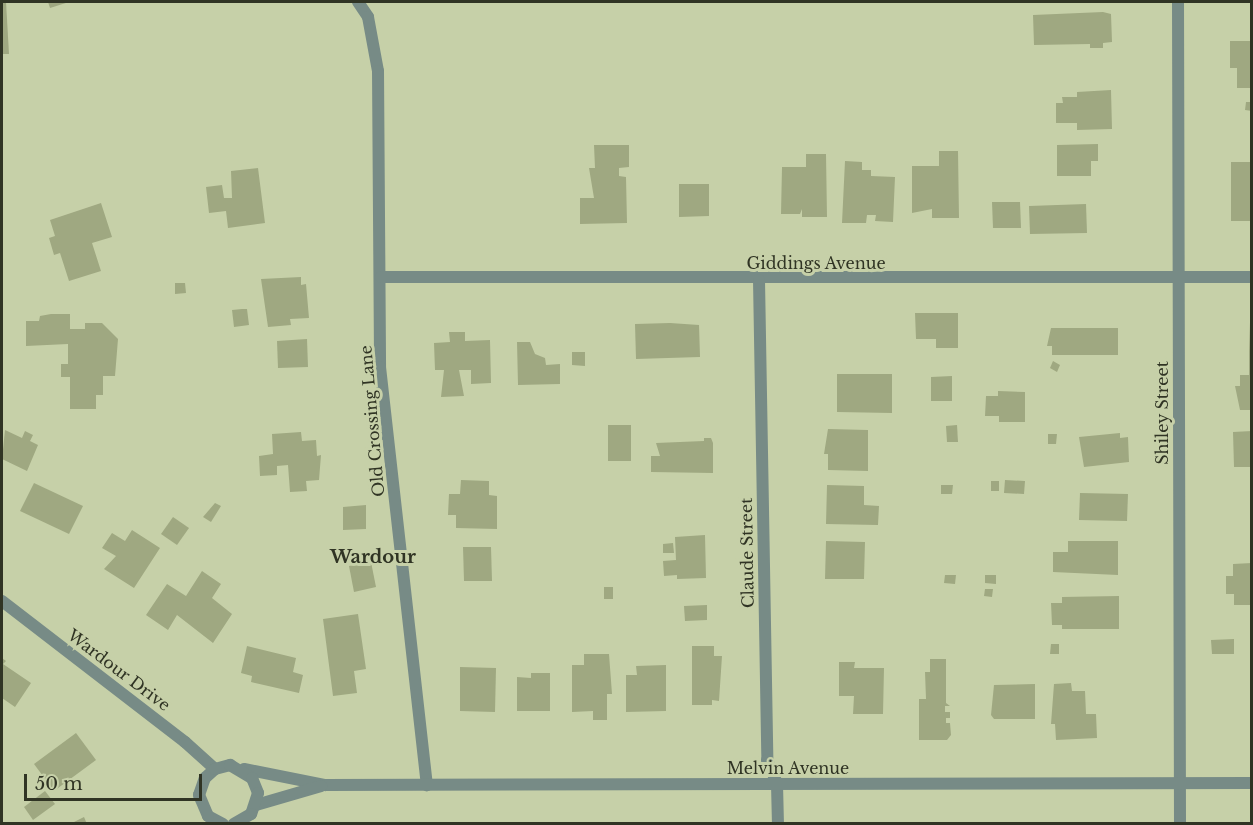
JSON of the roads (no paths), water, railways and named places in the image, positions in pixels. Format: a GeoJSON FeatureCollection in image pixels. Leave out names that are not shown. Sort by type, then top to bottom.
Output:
{"type":"FeatureCollection","features":[{"type":"Feature","properties":{"kind":"street","name":"Old Crossing Lane"},"geometry":{"type":"LineString","coordinates":[[358,2],[368,17],[377,64],[381,114],[380,367],[428,785]]}},
{"type":"Feature","properties":{"kind":"street","name":"Shiley Street"},"geometry":{"type":"LineString","coordinates":[[1178,2],[1180,824]]}},
{"type":"Feature","properties":{"kind":"street","name":"Giddings Avenue"},"geometry":{"type":"LineString","coordinates":[[381,277],[759,280],[1251,277]]}},
{"type":"Feature","properties":{"kind":"street","name":"Claude Street"},"geometry":{"type":"LineString","coordinates":[[759,280],[767,760],[777,784],[778,824]]}},
{"type":"Feature","properties":{"kind":"street","name":"Wardour Drive"},"geometry":{"type":"LineString","coordinates":[[2,601],[215,769]]}},
{"type":"Feature","properties":{"kind":"street","name":"Melvin Avenue"},"geometry":{"type":"LineString","coordinates":[[215,769],[230,765],[244,770],[325,785],[1251,783]]}},
{"type":"Feature","properties":{"kind":"street"},"geometry":{"type":"LineString","coordinates":[[215,769],[204,778],[199,795],[208,820],[223,824]]}},
{"type":"Feature","properties":{"kind":"street"},"geometry":{"type":"LineString","coordinates":[[240,822],[256,805],[257,786],[244,770]]}},
{"type":"Feature","properties":{"kind":"street","name":"Melvin Avenue"},"geometry":{"type":"LineString","coordinates":[[256,805],[325,785]]}},
{"type":"Feature","properties":{"kind":"district","name":"Wardour"},"geometry":{"type":"Point","coordinates":[373,557]}}]}
